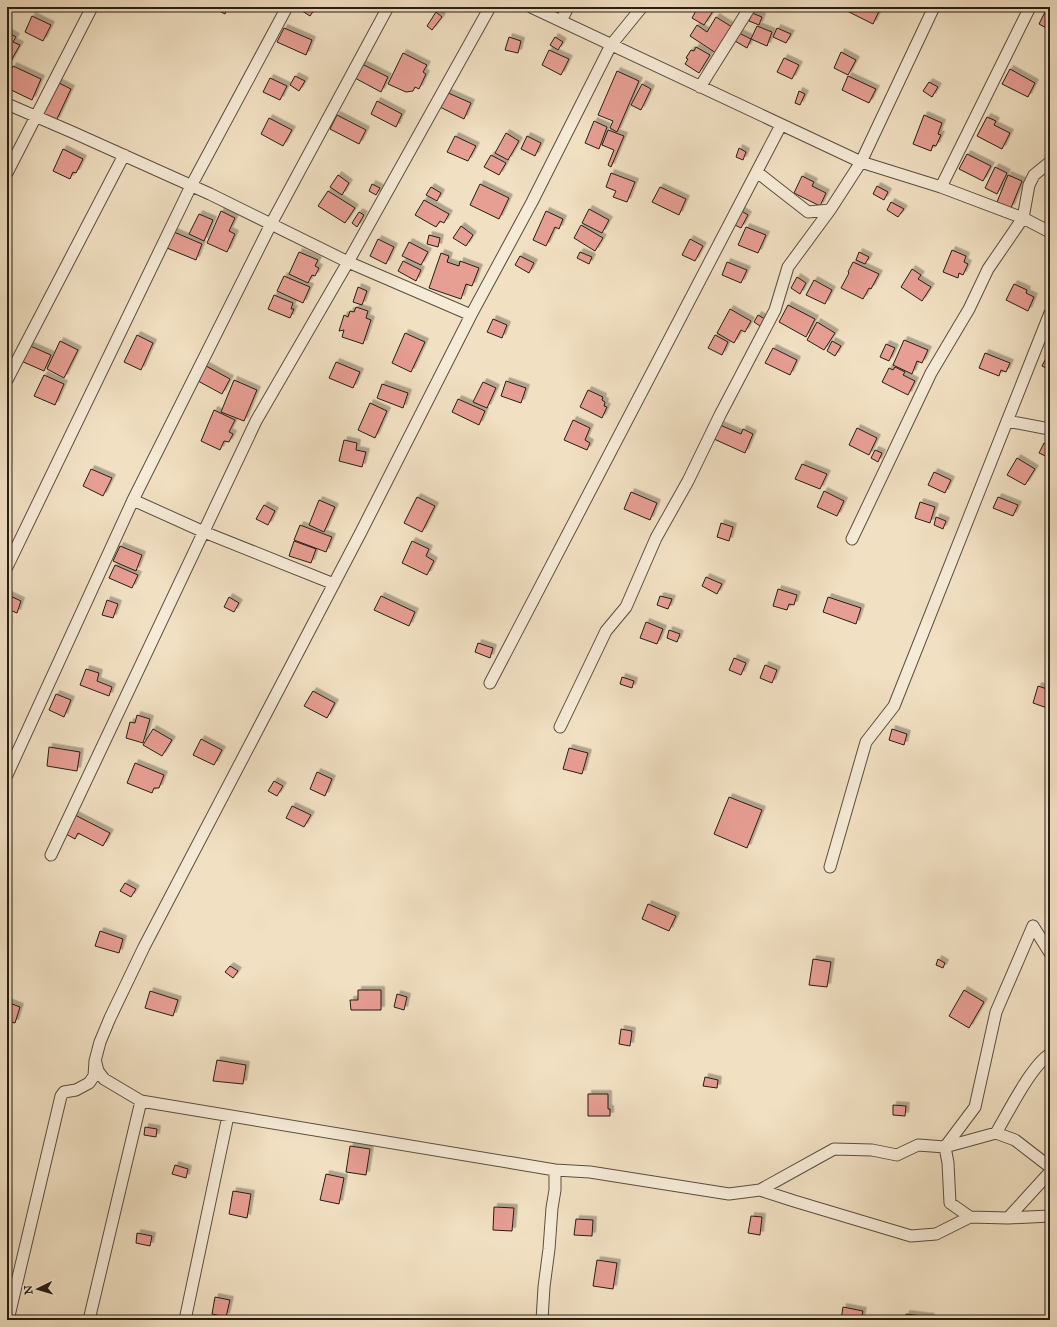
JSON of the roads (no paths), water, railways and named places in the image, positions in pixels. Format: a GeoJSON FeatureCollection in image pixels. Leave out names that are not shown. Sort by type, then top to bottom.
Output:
{"type":"FeatureCollection","features":[{"type":"Feature","properties":{"kind":"street"},"geometry":{"type":"LineString","coordinates":[[7,173],[92,7]]}},
{"type":"Feature","properties":{"kind":"street"},"geometry":{"type":"LineString","coordinates":[[7,567],[191,186],[287,7]]}},
{"type":"Feature","properties":{"kind":"street"},"geometry":{"type":"LineString","coordinates":[[8,772],[133,500],[271,224],[388,7]]}},
{"type":"Feature","properties":{"kind":"street"},"geometry":{"type":"LineString","coordinates":[[52,855],[256,421],[348,262],[490,7]]}},
{"type":"Feature","properties":{"kind":"street"},"geometry":{"type":"LineString","coordinates":[[531,7],[861,162],[941,187],[1023,218],[1050,232]]}},
{"type":"Feature","properties":{"kind":"street"},"geometry":{"type":"LineString","coordinates":[[561,21],[568,7]]}},
{"type":"Feature","properties":{"kind":"street"},"geometry":{"type":"LineString","coordinates":[[8,1320],[61,1096],[64,1092],[76,1090],[89,1083],[94,1076],[95,1061],[100,1042],[144,947],[334,584],[471,315],[532,202],[611,45],[642,7]]}},
{"type":"Feature","properties":{"kind":"street"},"geometry":{"type":"LineString","coordinates":[[700,87],[750,7]]}},
{"type":"Feature","properties":{"kind":"street"},"geometry":{"type":"LineString","coordinates":[[560,727],[606,631],[626,607],[656,538],[688,481],[720,415],[775,310],[788,267],[830,210],[861,162],[934,7]]}},
{"type":"Feature","properties":{"kind":"street"},"geometry":{"type":"LineString","coordinates":[[941,187],[1030,7]]}},
{"type":"Feature","properties":{"kind":"street"},"geometry":{"type":"LineString","coordinates":[[7,104],[191,186],[348,262],[471,315]]}},
{"type":"Feature","properties":{"kind":"street"},"geometry":{"type":"LineString","coordinates":[[490,683],[781,125]]}},
{"type":"Feature","properties":{"kind":"street"},"geometry":{"type":"LineString","coordinates":[[7,380],[124,155]]}},
{"type":"Feature","properties":{"kind":"street"},"geometry":{"type":"LineString","coordinates":[[852,539],[931,373],[969,309],[988,269],[1023,218],[1029,185],[1034,175],[1050,162]]}},
{"type":"Feature","properties":{"kind":"street"},"geometry":{"type":"LineString","coordinates":[[757,172],[808,212],[830,210]]}},
{"type":"Feature","properties":{"kind":"street"},"geometry":{"type":"LineString","coordinates":[[830,866],[866,742],[894,706],[1050,313]]}},
{"type":"Feature","properties":{"kind":"street"},"geometry":{"type":"LineString","coordinates":[[1007,421],[1050,428]]}},
{"type":"Feature","properties":{"kind":"street"},"geometry":{"type":"LineString","coordinates":[[133,500],[204,532],[334,584]]}},
{"type":"Feature","properties":{"kind":"street"},"geometry":{"type":"LineString","coordinates":[[970,1217],[950,1203],[948,1163],[945,1147],[975,1107],[996,1012],[1033,926],[1050,952]]}},
{"type":"Feature","properties":{"kind":"street"},"geometry":{"type":"LineString","coordinates":[[996,1133],[1027,1080],[1050,1054]]}},
{"type":"Feature","properties":{"kind":"street"},"geometry":{"type":"LineString","coordinates":[[95,1061],[98,1071],[104,1079],[141,1101],[348,1134],[555,1170],[590,1172],[729,1194],[760,1190],[834,1150],[872,1150],[896,1155],[918,1145],[945,1147],[996,1133],[1016,1140],[1050,1167]]}},
{"type":"Feature","properties":{"kind":"street"},"geometry":{"type":"LineString","coordinates":[[89,1320],[141,1101]]}},
{"type":"Feature","properties":{"kind":"street"},"geometry":{"type":"LineString","coordinates":[[185,1320],[228,1116]]}},
{"type":"Feature","properties":{"kind":"street"},"geometry":{"type":"LineString","coordinates":[[542,1320],[555,1190],[555,1170]]}},
{"type":"Feature","properties":{"kind":"street"},"geometry":{"type":"LineString","coordinates":[[1008,1218],[1050,1172]]}},
{"type":"Feature","properties":{"kind":"street"},"geometry":{"type":"LineString","coordinates":[[760,1190],[911,1236],[936,1234],[970,1217],[1008,1218],[1050,1216]]}}]}
